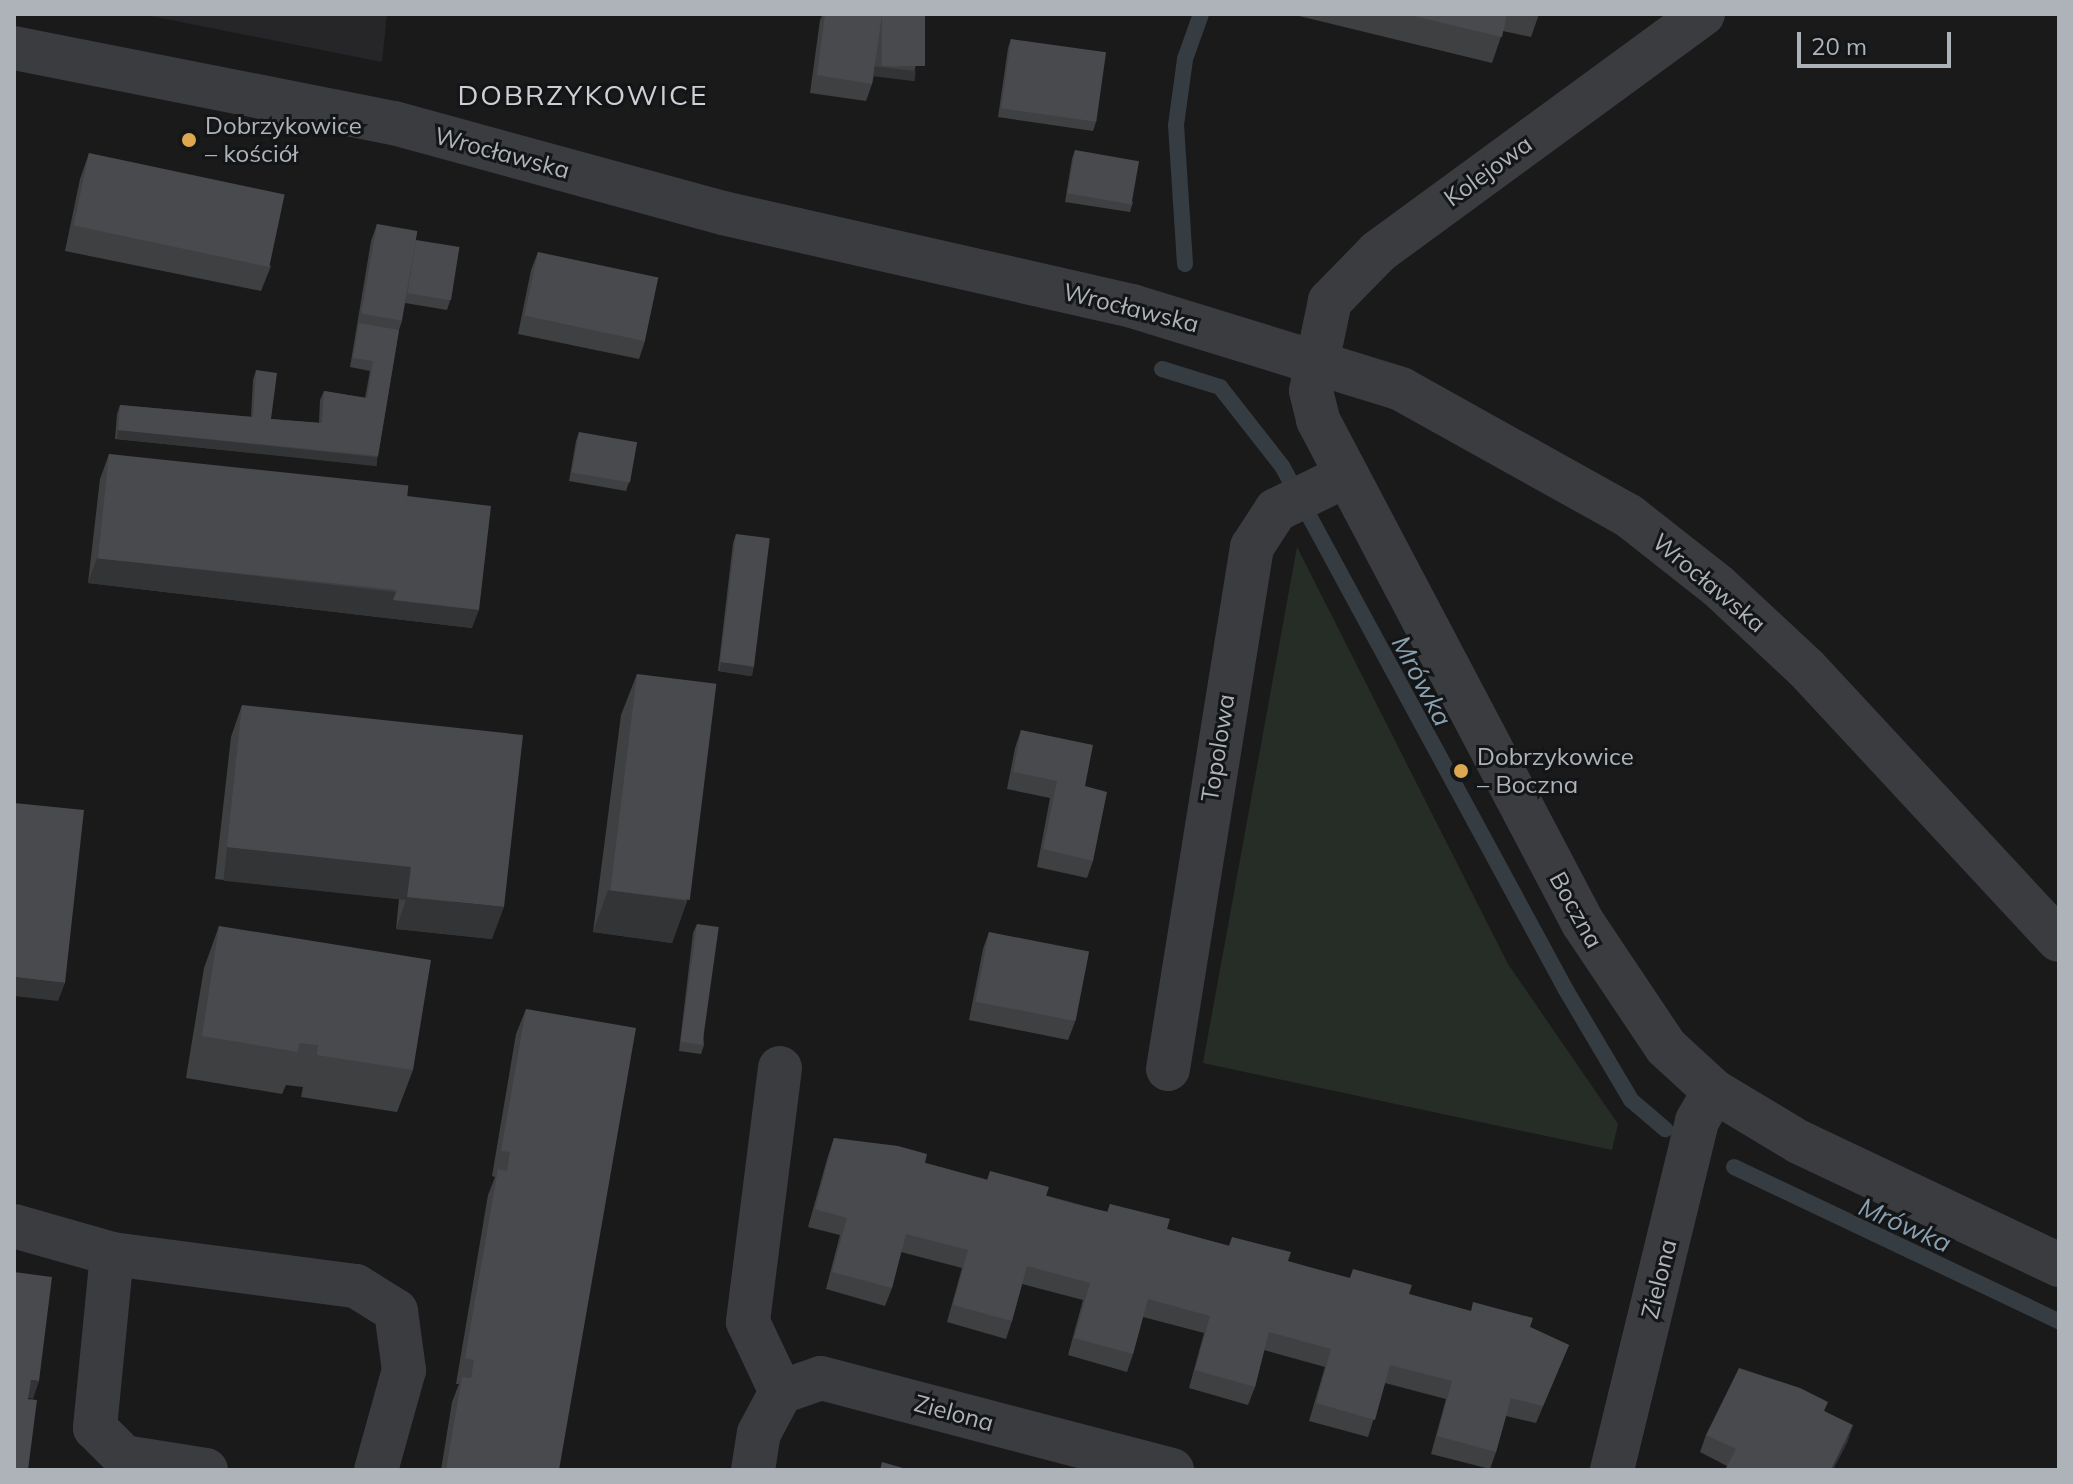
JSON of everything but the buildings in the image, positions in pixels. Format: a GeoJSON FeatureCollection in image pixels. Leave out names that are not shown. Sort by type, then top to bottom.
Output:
{"type":"FeatureCollection","features":[{"type":"Feature","properties":{"kind":"street","name":"Kolejowa"},"geometry":{"type":"LineString","coordinates":[[1316,359],[1330,301],[1378,252],[1703,14]]}},
{"type":"Feature","properties":{"kind":"street","name":"Wrocławska"},"geometry":{"type":"LineString","coordinates":[[18,44],[368,117],[723,213],[1132,306],[1316,359],[1425,401],[1629,516],[1806,668],[2059,940]]}},
{"type":"Feature","properties":{"kind":"street","name":"Boczna"},"geometry":{"type":"LineString","coordinates":[[1316,359],[1311,391],[1318,420],[1311,492],[1610,970],[1666,1047],[1714,1091],[1825,1156],[2059,1265]]}},
{"type":"Feature","properties":{"kind":"street","name":"Topolowa"},"geometry":{"type":"LineString","coordinates":[[1168,1069],[1252,547],[1311,492]]}},
{"type":"Feature","properties":{"kind":"street"},"geometry":{"type":"LineString","coordinates":[[756,1451],[781,1392],[748,1322],[780,1068]]}},
{"type":"Feature","properties":{"kind":"street","name":"Zielona"},"geometry":{"type":"LineString","coordinates":[[1612,1470],[1697,1121],[1714,1091]]}},
{"type":"Feature","properties":{"kind":"street"},"geometry":{"type":"LineString","coordinates":[[14,1226],[112,1254],[356,1286],[396,1311],[404,1370],[376,1470]]}},
{"type":"Feature","properties":{"kind":"street"},"geometry":{"type":"LineString","coordinates":[[112,1254],[95,1428],[124,1457],[206,1470]]}},
{"type":"Feature","properties":{"kind":"street","name":"Zielona"},"geometry":{"type":"LineString","coordinates":[[781,1392],[821,1378],[1172,1470]]}},
{"type":"Feature","properties":{"kind":"shaded area"},"geometry":{"type":"Polygon","coordinates":[[[141,14],[387,14],[382,62],[141,14]]]}},
{"type":"Feature","properties":{"kind":"shaded area"},"geometry":{"type":"Polygon","coordinates":[[[1297,547],[1508,964],[1618,1124],[1612,1150],[1203,1063],[1297,547]]]}},
{"type":"Feature","properties":{"kind":"waterway","name":"Mrówka"},"geometry":{"type":"LineString","coordinates":[[1185,264],[1176,125],[1185,59],[1201,14]]}},
{"type":"Feature","properties":{"kind":"waterway","name":"Mrówka"},"geometry":{"type":"LineString","coordinates":[[1162,369],[1220,387],[1282,466],[1566,990],[1631,1100],[1665,1129]]}},
{"type":"Feature","properties":{"kind":"waterway","name":"Mrówka"},"geometry":{"type":"LineString","coordinates":[[1734,1167],[2059,1321]]}},
{"type":"Feature","properties":{"kind":"place","name":"Dobrzykowice – kościół"},"geometry":{"type":"Point","coordinates":[189,140]}},
{"type":"Feature","properties":{"kind":"place","name":"Dobrzykowice – Boczna"},"geometry":{"type":"Point","coordinates":[1461,771]}},
{"type":"Feature","properties":{"kind":"district","name":"DOBRZYKOWICE"},"geometry":{"type":"Point","coordinates":[583,95]}}]}
